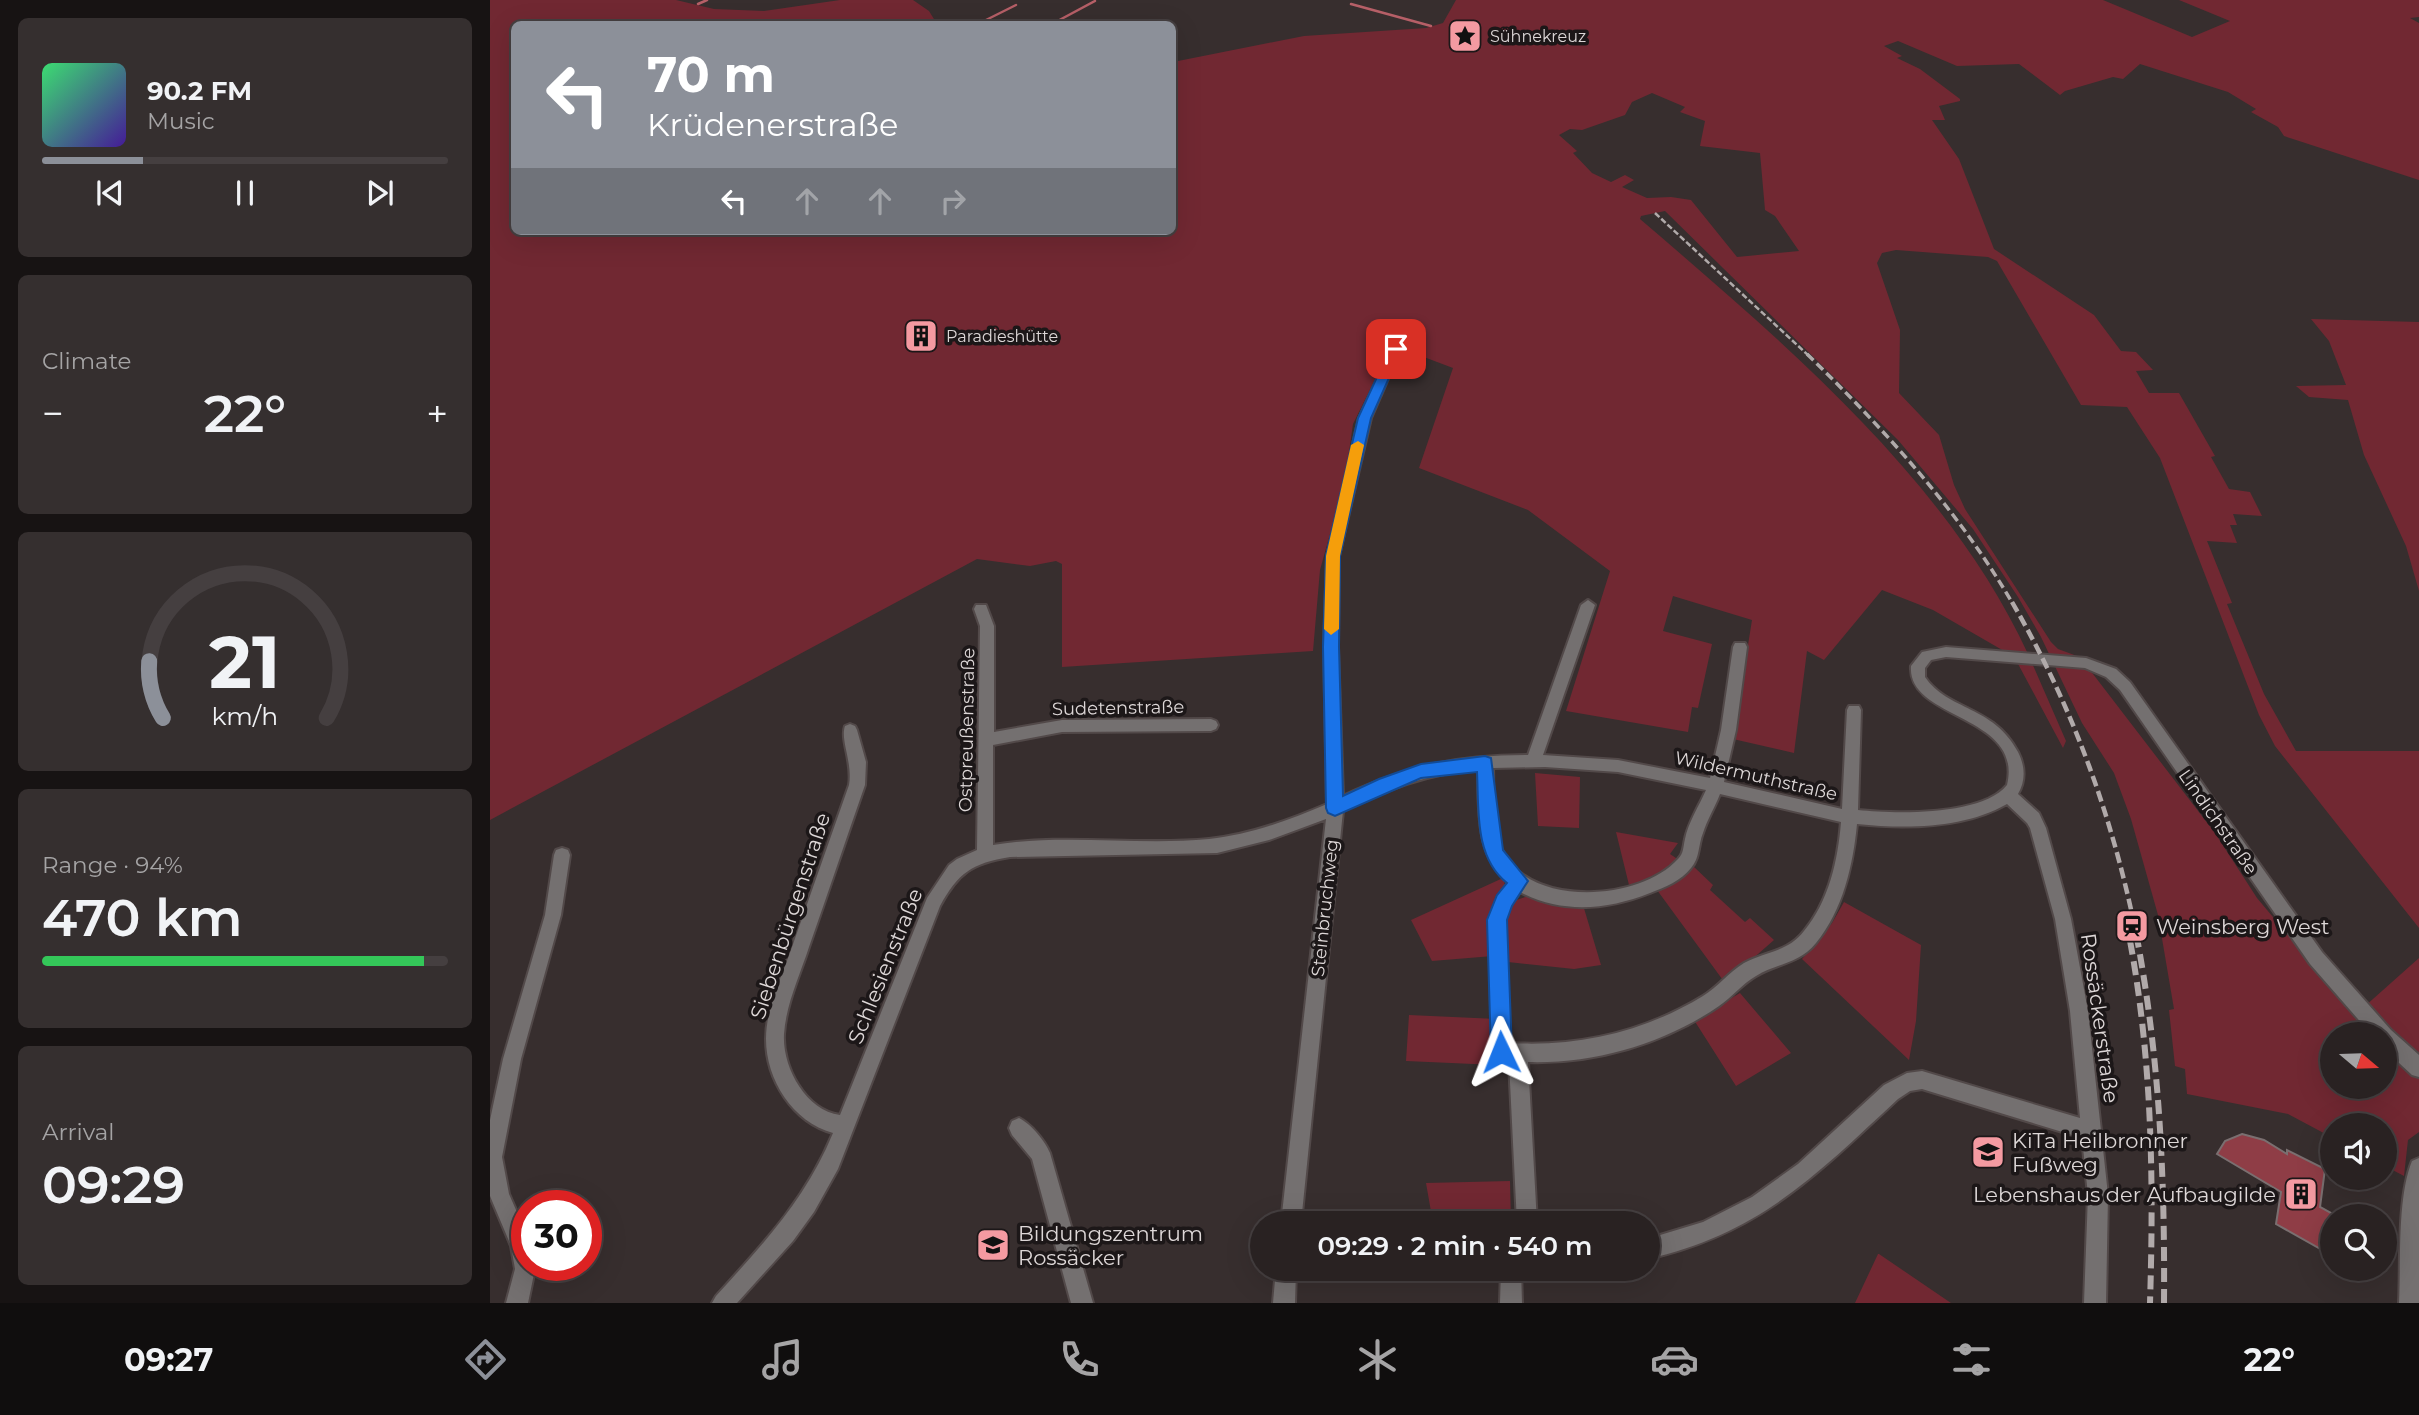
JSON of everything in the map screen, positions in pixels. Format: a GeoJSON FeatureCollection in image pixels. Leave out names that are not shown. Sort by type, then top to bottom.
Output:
{"type":"FeatureCollection","features":[{"type":"Feature","properties":{"kind":"street","name":"Steinbruchweg"},"geometry":{"type":"LineString","coordinates":[[1292,1211],[1335,808],[1331,647],[1333,556],[1364,418],[1396,349]]}},
{"type":"Feature","properties":{"kind":"street"},"geometry":{"type":"LineString","coordinates":[[1533,762],[1588,605]]}},
{"type":"Feature","properties":{"kind":"street","name":"Ostpreußenstraße"},"geometry":{"type":"LineString","coordinates":[[981,609],[987,626],[985,853]]}},
{"type":"Feature","properties":{"kind":"street"},"geometry":{"type":"LineString","coordinates":[[1485,764],[1489,828],[1494,853],[1507,872],[1528,888],[1557,898],[1591,901],[1626,894],[1669,877],[1689,858],[1693,835],[1715,786],[1740,647]]}},
{"type":"Feature","properties":{"kind":"street","name":"Lindichstraße"},"geometry":{"type":"LineString","coordinates":[[2008,795],[2015,785],[2017,771],[2006,743],[1991,727],[1928,690],[1918,678],[1918,666],[1927,656],[1946,652],[2086,663],[2111,673],[2124,686],[2316,958],[2373,1022]]}},
{"type":"Feature","properties":{"kind":"street"},"geometry":{"type":"LineString","coordinates":[[1519,881],[1504,901],[1497,920],[1501,1052],[1549,1055],[1593,1050],[1673,1023],[1713,1000],[1751,969],[1793,954],[1815,931],[1833,897],[1843,864],[1848,835],[1854,710]]}},
{"type":"Feature","properties":{"kind":"street","name":"Sudetenstraße"},"geometry":{"type":"LineString","coordinates":[[986,740],[1062,726],[1211,725]]}},
{"type":"Feature","properties":{"kind":"street","name":"Siebenbürgenstraße"},"geometry":{"type":"LineString","coordinates":[[847,1125],[827,1122],[803,1104],[788,1084],[774,1045],[782,1000],[857,785],[860,766],[851,742],[850,730]]}},
{"type":"Feature","properties":{"kind":"street","name":"Wildermuthstraße"},"geometry":{"type":"LineString","coordinates":[[1335,808],[1421,771],[1533,762],[1618,766],[1715,786],[1808,811],[1847,817],[1913,820],[1961,814],[1991,805],[2008,795]]}},
{"type":"Feature","properties":{"kind":"street","name":"Rossäckerstraße"},"geometry":{"type":"LineString","coordinates":[[2008,795],[2033,818],[2038,828],[2074,969],[2098,1195],[2095,1303]]}},
{"type":"Feature","properties":{"kind":"street","name":"Schlesienstraße"},"geometry":{"type":"LineString","coordinates":[[723,1303],[786,1234],[807,1205],[831,1162],[937,895],[957,867],[968,859],[985,853],[1010,850],[1225,845],[1293,825],[1335,808]]}},
{"type":"Feature","properties":{"kind":"street"},"geometry":{"type":"LineString","coordinates":[[517,1303],[524,1269],[521,1246],[514,1223],[499,1194],[492,1157],[512,1059],[552,915],[562,855]]}},
{"type":"Feature","properties":{"kind":"street","name":"Lindichstraße"},"geometry":{"type":"LineString","coordinates":[[2398,1048],[2419,1068]]}},
{"type":"Feature","properties":{"kind":"street"},"geometry":{"type":"LineString","coordinates":[[1518,1053],[1526,1211]]}},
{"type":"Feature","properties":{"kind":"street"},"geometry":{"type":"LineString","coordinates":[[1660,1245],[1711,1227],[1790,1184],[1891,1091],[1907,1082],[1922,1080],[2092,1131]]}},
{"type":"Feature","properties":{"kind":"street"},"geometry":{"type":"LineString","coordinates":[[1019,1128],[1040,1153],[1082,1303]]}},
{"type":"Feature","properties":{"kind":"street"},"geometry":{"type":"LineString","coordinates":[[2410,1303],[2413,1204],[2419,1168]]}},
{"type":"Feature","properties":{"kind":"street"},"geometry":{"type":"LineString","coordinates":[[1284,1303],[1285,1281]]}},
{"type":"Feature","properties":{"kind":"street"},"geometry":{"type":"LineString","coordinates":[[1511,1281],[1511,1303]]}},
{"type":"Feature","properties":{"kind":"shaded area"},"geometry":{"type":"Polygon","coordinates":[[[490,0],[676,0],[714,9],[764,11],[840,0],[913,0],[929,11],[935,21],[511,21],[511,235],[1176,235],[1176,61],[1304,36],[1426,28],[1443,23],[1456,0],[2103,0],[2192,37],[2230,21],[2179,0],[2419,0],[2419,17],[2410,18],[2419,23],[2419,180],[2284,136],[2278,127],[2251,112],[2256,109],[2228,92],[2140,64],[2123,79],[2113,77],[2065,91],[2060,95],[2019,64],[1957,66],[1898,41],[1884,46],[1902,56],[1897,58],[1920,69],[1960,99],[1939,106],[1945,120],[1932,120],[1959,159],[1994,249],[2094,315],[2121,351],[2136,352],[2153,370],[2136,371],[2149,393],[2179,393],[2215,456],[2211,457],[2229,489],[2250,492],[2262,516],[2233,514],[2237,525],[2230,525],[2237,543],[2207,541],[2232,603],[2227,604],[2264,694],[2296,751],[2419,751],[2419,928],[2275,746],[2259,715],[2160,458],[2127,407],[2081,405],[1997,261],[1988,257],[1896,250],[1882,253],[1877,263],[1900,330],[1899,393],[1939,435],[1954,485],[1965,509],[2051,642],[2058,649],[2077,656],[2093,674],[2215,833],[2257,898],[2355,1015],[2419,958],[2419,1132],[2408,1140],[2404,1176],[2397,1172],[2397,1113],[2320,1113],[2320,1131],[2288,1114],[2187,1094],[2185,1069],[2175,1066],[2169,1010],[2174,1009],[2158,915],[2131,819],[2114,773],[2082,723],[2041,637],[2018,597],[1973,529],[1898,440],[1665,211],[1641,216],[1640,219],[1804,364],[1908,472],[1954,530],[1994,590],[2028,654],[2004,651],[1933,610],[1882,590],[1824,660],[1807,651],[1794,753],[1733,739],[1752,620],[1673,596],[1663,631],[1712,644],[1698,708],[1692,707],[1688,732],[1566,711],[1610,571],[1528,510],[1419,468],[1453,368],[1392,345],[1353,424],[1345,480],[1320,570],[1313,651],[1062,667],[1062,564],[1056,561],[1030,566],[977,559],[490,820],[490,0]],[[1652,93],[1632,102],[1625,115],[1582,130],[1570,129],[1559,135],[1577,151],[1573,153],[1592,173],[1611,182],[1625,175],[1634,180],[1622,187],[1647,198],[1691,200],[1737,257],[1799,251],[1775,216],[1765,210],[1760,153],[1700,146],[1705,121],[1680,112],[1685,107],[1652,93]]]}},
{"type":"Feature","properties":{"kind":"shaded area"},"geometry":{"type":"Polygon","coordinates":[[[2311,319],[2419,322],[2419,591],[2406,546],[2364,455],[2348,400],[2309,397],[2296,386],[2346,385],[2329,341],[2311,319]]]}},
{"type":"Feature","properties":{"kind":"shaded area"},"geometry":{"type":"Polygon","coordinates":[[[2017,662],[2032,663],[2066,741],[2063,748],[2017,662]]]}},
{"type":"Feature","properties":{"kind":"shaded area"},"geometry":{"type":"Polygon","coordinates":[[[1535,773],[1580,777],[1579,828],[1538,826],[1535,773]]]}},
{"type":"Feature","properties":{"kind":"shaded area"},"geometry":{"type":"Polygon","coordinates":[[[1616,832],[1678,843],[1670,854],[1679,860],[1664,874],[1629,885],[1616,832]]]}},
{"type":"Feature","properties":{"kind":"shaded area"},"geometry":{"type":"Polygon","coordinates":[[[1693,866],[1713,885],[1710,890],[1745,922],[1750,918],[1774,940],[1725,983],[1657,890],[1693,866]]]}},
{"type":"Feature","properties":{"kind":"shaded area"},"geometry":{"type":"Polygon","coordinates":[[[1503,878],[1505,885],[1497,902],[1494,919],[1493,956],[1432,961],[1411,920],[1503,878]]]}},
{"type":"Feature","properties":{"kind":"shaded area"},"geometry":{"type":"Polygon","coordinates":[[[1531,895],[1583,905],[1601,965],[1574,969],[1508,962],[1505,932],[1508,909],[1511,902],[1531,895]]]}},
{"type":"Feature","properties":{"kind":"shaded area"},"geometry":{"type":"Polygon","coordinates":[[[1844,902],[1921,945],[1916,1021],[1909,1060],[1802,959],[1832,923],[1844,902]]]}},
{"type":"Feature","properties":{"kind":"shaded area"},"geometry":{"type":"Polygon","coordinates":[[[1740,993],[1791,1053],[1736,1086],[1694,1020],[1740,993]]]}},
{"type":"Feature","properties":{"kind":"shaded area"},"geometry":{"type":"Polygon","coordinates":[[[1409,1015],[1497,1019],[1496,1065],[1406,1061],[1409,1015]]]}},
{"type":"Feature","properties":{"kind":"shaded area"},"geometry":{"type":"Polygon","coordinates":[[[1510,1181],[1511,1211],[1431,1211],[1426,1183],[1510,1181]]]}},
{"type":"Feature","properties":{"kind":"shaded area"},"geometry":{"type":"Polygon","coordinates":[[[1879,1254],[1951,1303],[1855,1303],[1879,1254]]]}},
{"type":"Feature","properties":{"kind":"building","name":"Lebenshaus der Aufbaugilde"},"geometry":{"type":"Polygon","coordinates":[[[2242,1134],[2264,1140],[2287,1154],[2287,1150],[2320,1166],[2320,1190],[2322,1190],[2320,1249],[2276,1224],[2281,1192],[2217,1154],[2225,1141],[2242,1134]]]}},
{"type":"Feature","properties":{"kind":"waterway"},"geometry":{"type":"LineString","coordinates":[[698,4],[707,0]]}},
{"type":"Feature","properties":{"kind":"waterway"},"geometry":{"type":"LineString","coordinates":[[1058,21],[1095,1]]}},
{"type":"Feature","properties":{"kind":"waterway"},"geometry":{"type":"LineString","coordinates":[[1351,4],[1431,26]]}},
{"type":"Feature","properties":{"kind":"waterway"},"geometry":{"type":"LineString","coordinates":[[984,21],[1016,5]]}},
{"type":"Feature","properties":{"kind":"railway"},"geometry":{"type":"LineString","coordinates":[[1655,213],[1809,356]]}},
{"type":"Feature","properties":{"kind":"railway"},"geometry":{"type":"LineString","coordinates":[[1809,356],[1919,472],[1969,536],[2013,604]]}},
{"type":"Feature","properties":{"kind":"railway"},"geometry":{"type":"LineString","coordinates":[[2012,602],[2069,715],[2099,793],[2132,914]]}},
{"type":"Feature","properties":{"kind":"railway"},"geometry":{"type":"LineString","coordinates":[[2132,913],[2149,1010],[2154,1058],[2161,1156],[2164,1303]]}},
{"type":"Feature","properties":{"kind":"railway"},"geometry":{"type":"LineString","coordinates":[[2126,920],[2135,968],[2146,1063],[2152,1207],[2150,1303]]}},
{"type":"Feature","properties":{"kind":"slow traffic"},"geometry":{"type":"LineString","coordinates":[[1331,629],[1333,556],[1358,445]]}},
{"type":"Feature","properties":{"kind":"place","name":"Sühnekreuz"},"geometry":{"type":"Point","coordinates":[1465,36]}},
{"type":"Feature","properties":{"kind":"place","name":"Paradieshütte"},"geometry":{"type":"Point","coordinates":[921,336]}},
{"type":"Feature","properties":{"kind":"place","name":"Weinsberg West"},"geometry":{"type":"Point","coordinates":[2132,926]}},
{"type":"Feature","properties":{"kind":"place","name":"KiTa Heilbronner Fußweg"},"geometry":{"type":"Point","coordinates":[1988,1152]}},
{"type":"Feature","properties":{"kind":"place","name":"Lebenshaus der Aufbaugilde"},"geometry":{"type":"Point","coordinates":[2301,1194]}},
{"type":"Feature","properties":{"kind":"place","name":"Bildungszentrum Rossäcker"},"geometry":{"type":"Point","coordinates":[993,1245]}},
{"type":"Feature","properties":{"kind":"route"},"geometry":{"type":"LineString","coordinates":[[1396,349],[1364,418],[1333,556],[1331,647],[1335,808],[1362,794],[1421,771],[1485,764],[1489,828],[1494,853],[1507,872],[1519,881],[1504,901],[1497,920],[1501,1052]]}}]}
